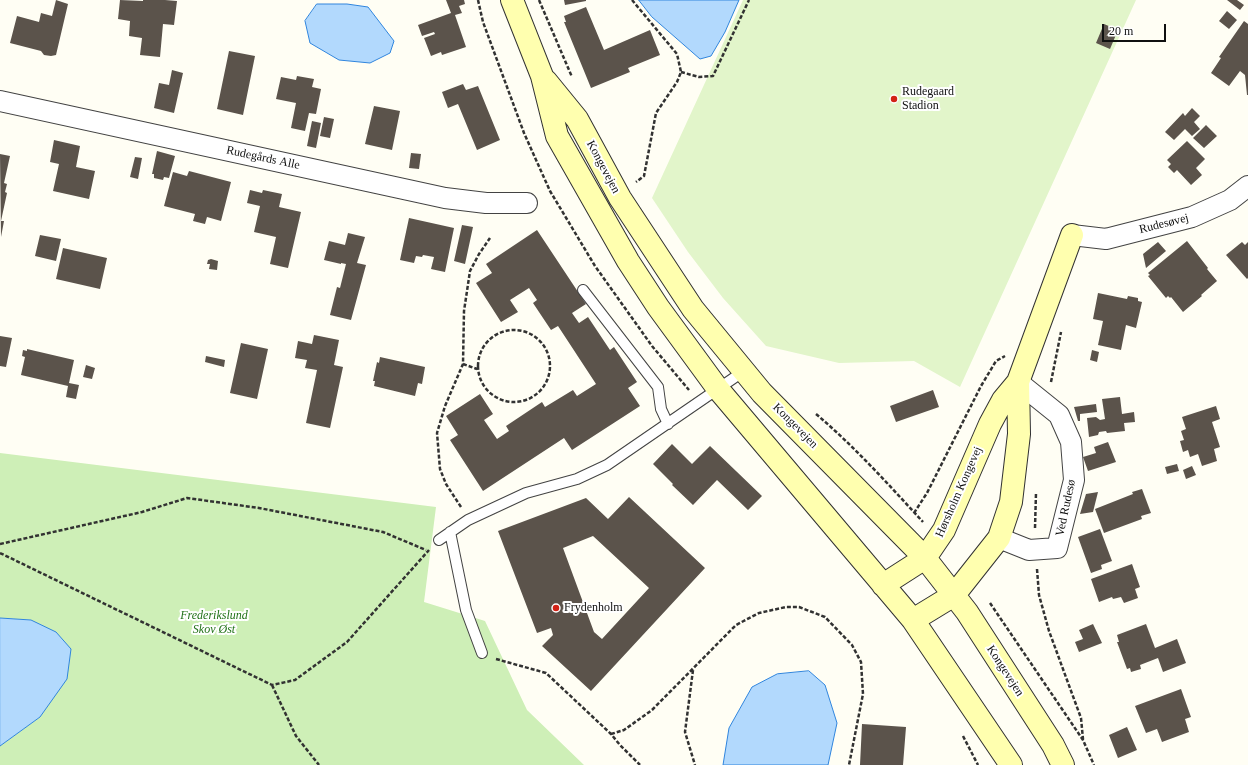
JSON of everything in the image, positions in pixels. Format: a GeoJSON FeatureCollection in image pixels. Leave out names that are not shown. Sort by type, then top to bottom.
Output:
{"type":"FeatureCollection","features":[{"type":"Feature","properties":{"kind":"main road","name":"Kongevejen"},"geometry":{"type":"LineString","coordinates":[[512,0],[542,76],[557,136],[628,261],[658,307],[718,389],[913,620],[1011,765]]}},
{"type":"Feature","properties":{"kind":"main road","name":"Kongevejen"},"geometry":{"type":"LineString","coordinates":[[542,76],[577,119],[620,198],[693,309],[762,393],[925,558],[954,595],[1053,746],[1063,765]]}},
{"type":"Feature","properties":{"kind":"main road","name":"Hørsholm Kongevej"},"geometry":{"type":"LineString","coordinates":[[883,585],[925,558],[944,530],[990,424],[1003,400],[1018,382],[1072,235]]}},
{"type":"Feature","properties":{"kind":"main road","name":"Hørsholm Kongevej"},"geometry":{"type":"LineString","coordinates":[[913,620],[954,595],[999,538],[1011,502],[1019,434],[1018,382]]}},
{"type":"Feature","properties":{"kind":"street","name":"Rudegårds Alle"},"geometry":{"type":"LineString","coordinates":[[0,101],[444,198],[486,203],[527,203]]}},
{"type":"Feature","properties":{"kind":"street","name":"Rudesøvej"},"geometry":{"type":"LineString","coordinates":[[1072,235],[1106,238],[1192,217],[1230,200],[1248,186]]}},
{"type":"Feature","properties":{"kind":"street","name":"Ved Rudesø"},"geometry":{"type":"LineString","coordinates":[[999,538],[1029,550],[1057,548],[1074,480],[1071,442],[1059,415],[1018,382]]}},
{"type":"Feature","properties":{"kind":"lane"},"geometry":{"type":"LineString","coordinates":[[583,290],[658,387],[661,409],[668,424]]}},
{"type":"Feature","properties":{"kind":"lane"},"geometry":{"type":"LineString","coordinates":[[438,540],[468,520],[526,493],[577,479],[607,465],[744,372]]}},
{"type":"Feature","properties":{"kind":"lane"},"geometry":{"type":"LineString","coordinates":[[450,532],[466,610],[482,653]]}},
{"type":"Feature","properties":{"kind":"path"},"geometry":{"type":"LineString","coordinates":[[478,0],[483,22],[524,133],[550,191],[600,272],[652,346],[700,402]]}},
{"type":"Feature","properties":{"kind":"path"},"geometry":{"type":"LineString","coordinates":[[539,0],[567,66]]}},
{"type":"Feature","properties":{"kind":"path"},"geometry":{"type":"LineString","coordinates":[[632,0],[677,54],[681,72],[677,82],[656,113],[644,176],[635,183]]}},
{"type":"Feature","properties":{"kind":"path"},"geometry":{"type":"LineString","coordinates":[[681,72],[699,76],[712,76],[749,0]]}},
{"type":"Feature","properties":{"kind":"path"},"geometry":{"type":"LineString","coordinates":[[468,520],[446,484],[440,469],[437,433],[445,406],[464,364],[464,311],[470,271],[490,238]]}},
{"type":"Feature","properties":{"kind":"path"},"geometry":{"type":"LineString","coordinates":[[1046,405],[1062,328]]}},
{"type":"Feature","properties":{"kind":"path"},"geometry":{"type":"LineString","coordinates":[[516,330],[530,333],[543,343],[550,356],[551,372],[546,386],[535,397],[521,403],[505,402],[492,396],[482,384],[477,369],[480,354],[488,341],[501,332],[516,330]]}},
{"type":"Feature","properties":{"kind":"path"},"geometry":{"type":"LineString","coordinates":[[464,364],[477,369]]}},
{"type":"Feature","properties":{"kind":"path"},"geometry":{"type":"LineString","coordinates":[[914,512],[927,493],[956,437]]}},
{"type":"Feature","properties":{"kind":"path"},"geometry":{"type":"LineString","coordinates":[[1036,487],[1036,549],[1039,595],[1049,631],[1081,718],[1083,740]]}},
{"type":"Feature","properties":{"kind":"path"},"geometry":{"type":"LineString","coordinates":[[0,544],[142,512],[187,498],[259,508],[383,532],[428,550]]}},
{"type":"Feature","properties":{"kind":"path"},"geometry":{"type":"LineString","coordinates":[[0,553],[272,684],[295,680],[347,642],[438,540]]}},
{"type":"Feature","properties":{"kind":"path"},"geometry":{"type":"LineString","coordinates":[[987,599],[1083,740],[1094,765]]}},
{"type":"Feature","properties":{"kind":"path"},"geometry":{"type":"LineString","coordinates":[[611,734],[624,730],[652,710],[736,625],[759,613],[786,607],[798,607],[825,617],[852,645],[861,662],[863,694],[849,765]]}},
{"type":"Feature","properties":{"kind":"path"},"geometry":{"type":"LineString","coordinates":[[482,653],[499,660],[546,673],[611,734],[640,765]]}},
{"type":"Feature","properties":{"kind":"path"},"geometry":{"type":"LineString","coordinates":[[693,669],[685,732],[695,765]]}},
{"type":"Feature","properties":{"kind":"path"},"geometry":{"type":"LineString","coordinates":[[272,684],[296,736],[319,765]]}},
{"type":"Feature","properties":{"kind":"green space","name":"Rudegaard Stadion"},"geometry":{"type":"Polygon","coordinates":[[[743,0],[1136,0],[960,387],[914,361],[839,363],[766,346],[723,298],[688,252],[652,198],[743,0]]]}},
{"type":"Feature","properties":{"kind":"green space","name":"Frederikslund Skov Øst"},"geometry":{"type":"Polygon","coordinates":[[[0,453],[436,507],[424,602],[485,621],[527,710],[584,765],[0,765],[0,746],[40,717],[31,620],[0,618],[0,453]]]}},
{"type":"Feature","properties":{"kind":"water"},"geometry":{"type":"Polygon","coordinates":[[[639,0],[739,0],[725,32],[711,56],[700,59],[652,17],[639,0]]]}},
{"type":"Feature","properties":{"kind":"water"},"geometry":{"type":"Polygon","coordinates":[[[317,4],[347,4],[368,7],[394,41],[390,53],[370,63],[339,60],[310,43],[305,21],[317,4]]]}},
{"type":"Feature","properties":{"kind":"water"},"geometry":{"type":"Polygon","coordinates":[[[0,618],[31,620],[56,632],[71,649],[67,679],[40,717],[0,746],[0,618]]]}},
{"type":"Feature","properties":{"kind":"water"},"geometry":{"type":"Polygon","coordinates":[[[809,671],[825,685],[837,723],[828,765],[723,765],[729,728],[752,687],[777,674],[809,671]]]}},
{"type":"Feature","properties":{"kind":"building"},"geometry":{"type":"Polygon","coordinates":[[[56,0],[68,4],[56,55],[44,55],[41,51],[10,43],[17,16],[39,22],[41,13],[52,16],[56,0]]]}},
{"type":"Feature","properties":{"kind":"building"},"geometry":{"type":"Polygon","coordinates":[[[120,0],[177,1],[174,25],[163,24],[160,57],[140,55],[142,38],[129,36],[130,21],[118,19],[120,0]]]}},
{"type":"Feature","properties":{"kind":"building"},"geometry":{"type":"Polygon","coordinates":[[[446,0],[464,0],[465,4],[459,6],[462,13],[455,15],[466,47],[442,55],[441,52],[431,56],[424,38],[435,34],[434,32],[422,36],[418,25],[451,13],[446,0]]]}},
{"type":"Feature","properties":{"kind":"building"},"geometry":{"type":"Polygon","coordinates":[[[564,0],[586,0],[586,1],[565,5],[564,0]]]}},
{"type":"Feature","properties":{"kind":"building"},"geometry":{"type":"Polygon","coordinates":[[[1227,0],[1237,0],[1244,5],[1240,10],[1227,0]]]}},
{"type":"Feature","properties":{"kind":"building"},"geometry":{"type":"Polygon","coordinates":[[[586,7],[604,50],[650,30],[660,55],[628,68],[630,72],[591,88],[564,22],[566,22],[564,16],[586,7]]]}},
{"type":"Feature","properties":{"kind":"building"},"geometry":{"type":"Polygon","coordinates":[[[1227,11],[1237,20],[1229,29],[1219,21],[1227,11]]]}},
{"type":"Feature","properties":{"kind":"building"},"geometry":{"type":"Polygon","coordinates":[[[1244,21],[1248,24],[1248,95],[1245,75],[1240,71],[1229,86],[1211,73],[1221,58],[1219,57],[1244,21]]]}},
{"type":"Feature","properties":{"kind":"building"},"geometry":{"type":"Polygon","coordinates":[[[1104,24],[1118,30],[1110,49],[1096,43],[1104,24]]]}},
{"type":"Feature","properties":{"kind":"building"},"geometry":{"type":"Polygon","coordinates":[[[229,51],[255,56],[243,115],[217,109],[229,51]]]}},
{"type":"Feature","properties":{"kind":"building"},"geometry":{"type":"Polygon","coordinates":[[[172,70],[183,73],[174,113],[154,108],[159,83],[169,85],[172,70]]]}},
{"type":"Feature","properties":{"kind":"building"},"geometry":{"type":"Polygon","coordinates":[[[297,76],[314,79],[312,87],[321,89],[316,114],[309,113],[305,131],[291,128],[296,103],[276,99],[281,77],[296,80],[297,76]]]}},
{"type":"Feature","properties":{"kind":"building"},"geometry":{"type":"Polygon","coordinates":[[[463,84],[466,90],[478,86],[500,140],[477,150],[458,104],[448,108],[442,92],[463,84]]]}},
{"type":"Feature","properties":{"kind":"building"},"geometry":{"type":"Polygon","coordinates":[[[374,106],[400,111],[392,150],[365,144],[374,106]]]}},
{"type":"Feature","properties":{"kind":"building"},"geometry":{"type":"Polygon","coordinates":[[[1192,108],[1200,116],[1194,122],[1200,129],[1192,136],[1185,129],[1174,140],[1165,132],[1183,113],[1185,116],[1192,108]]]}},
{"type":"Feature","properties":{"kind":"building"},"geometry":{"type":"Polygon","coordinates":[[[324,117],[334,119],[330,138],[320,136],[324,117]]]}},
{"type":"Feature","properties":{"kind":"building"},"geometry":{"type":"Polygon","coordinates":[[[312,121],[321,123],[316,148],[307,146],[312,121]]]}},
{"type":"Feature","properties":{"kind":"building"},"geometry":{"type":"Polygon","coordinates":[[[1206,125],[1217,136],[1204,148],[1193,138],[1206,125]]]}},
{"type":"Feature","properties":{"kind":"building"},"geometry":{"type":"Polygon","coordinates":[[[54,140],[80,146],[76,167],[95,171],[89,199],[53,191],[59,164],[50,162],[54,140]]]}},
{"type":"Feature","properties":{"kind":"building"},"geometry":{"type":"Polygon","coordinates":[[[1187,141],[1205,159],[1196,168],[1202,175],[1191,185],[1177,170],[1174,173],[1168,167],[1171,164],[1167,160],[1187,141]]]}},
{"type":"Feature","properties":{"kind":"building"},"geometry":{"type":"Polygon","coordinates":[[[157,151],[175,156],[169,178],[164,177],[163,180],[154,178],[154,174],[152,174],[157,151]]]}},
{"type":"Feature","properties":{"kind":"building"},"geometry":{"type":"Polygon","coordinates":[[[411,153],[421,154],[419,169],[409,168],[411,153]]]}},
{"type":"Feature","properties":{"kind":"building"},"geometry":{"type":"Polygon","coordinates":[[[0,154],[10,156],[4,183],[7,184],[5,192],[7,193],[1,221],[4,221],[1,237],[0,154]]]}},
{"type":"Feature","properties":{"kind":"building"},"geometry":{"type":"Polygon","coordinates":[[[135,157],[142,158],[138,179],[130,177],[135,157]]]}},
{"type":"Feature","properties":{"kind":"building"},"geometry":{"type":"Polygon","coordinates":[[[189,171],[231,182],[221,221],[207,217],[205,224],[193,221],[195,214],[164,206],[173,172],[187,176],[189,171]]]}},
{"type":"Feature","properties":{"kind":"building"},"geometry":{"type":"Polygon","coordinates":[[[250,190],[262,193],[263,190],[282,194],[279,207],[301,212],[288,268],[270,264],[276,237],[254,232],[260,206],[247,203],[250,190]]]}},
{"type":"Feature","properties":{"kind":"building"},"geometry":{"type":"Polygon","coordinates":[[[409,218],[454,228],[445,272],[431,269],[434,257],[423,255],[422,257],[416,256],[414,263],[400,260],[409,218]]]}},
{"type":"Feature","properties":{"kind":"building"},"geometry":{"type":"Polygon","coordinates":[[[462,225],[473,227],[465,264],[454,261],[462,225]]]}},
{"type":"Feature","properties":{"kind":"building"},"geometry":{"type":"Polygon","coordinates":[[[537,230],[586,304],[572,313],[579,323],[588,317],[610,350],[614,347],[637,382],[628,388],[640,406],[572,450],[564,438],[483,491],[450,440],[458,435],[446,416],[480,394],[493,414],[484,420],[497,439],[509,431],[506,426],[542,402],[545,407],[573,390],[577,396],[596,384],[558,326],[551,330],[533,303],[537,300],[529,288],[510,300],[518,312],[501,322],[476,283],[492,273],[486,264],[537,230]]]}},
{"type":"Feature","properties":{"kind":"building"},"geometry":{"type":"Polygon","coordinates":[[[348,233],[365,237],[357,263],[366,265],[351,320],[330,315],[337,287],[340,288],[346,264],[324,260],[329,241],[345,245],[348,233]]]}},
{"type":"Feature","properties":{"kind":"building"},"geometry":{"type":"Polygon","coordinates":[[[40,235],[61,239],[56,261],[35,256],[40,235]]]}},
{"type":"Feature","properties":{"kind":"building"},"geometry":{"type":"Polygon","coordinates":[[[1187,241],[1217,281],[1183,312],[1171,297],[1170,298],[1168,296],[1166,298],[1148,276],[1150,275],[1148,273],[1187,241]]]}},
{"type":"Feature","properties":{"kind":"building"},"geometry":{"type":"Polygon","coordinates":[[[1158,242],[1166,251],[1146,268],[1143,254],[1158,242]]]}},
{"type":"Feature","properties":{"kind":"building"},"geometry":{"type":"Polygon","coordinates":[[[1242,242],[1245,245],[1248,242],[1247,279],[1226,255],[1242,242]]]}},
{"type":"Feature","properties":{"kind":"building"},"geometry":{"type":"Polygon","coordinates":[[[63,248],[107,258],[100,289],[56,279],[63,248]]]}},
{"type":"Feature","properties":{"kind":"building"},"geometry":{"type":"Polygon","coordinates":[[[211,259],[218,261],[217,270],[209,269],[210,264],[207,264],[208,260],[211,259]]]}},
{"type":"Feature","properties":{"kind":"building"},"geometry":{"type":"Polygon","coordinates":[[[1098,293],[1127,299],[1128,296],[1138,298],[1138,301],[1142,302],[1136,328],[1126,325],[1121,350],[1098,345],[1103,321],[1093,319],[1098,293]]]}},
{"type":"Feature","properties":{"kind":"building"},"geometry":{"type":"Polygon","coordinates":[[[314,335],[339,340],[334,365],[343,367],[330,428],[306,423],[317,370],[305,368],[307,360],[295,358],[298,341],[312,344],[314,335]]]}},
{"type":"Feature","properties":{"kind":"building"},"geometry":{"type":"Polygon","coordinates":[[[0,336],[12,338],[6,367],[0,366],[0,336]]]}},
{"type":"Feature","properties":{"kind":"building"},"geometry":{"type":"Polygon","coordinates":[[[241,343],[268,349],[257,399],[230,393],[241,343]]]}},
{"type":"Feature","properties":{"kind":"building"},"geometry":{"type":"Polygon","coordinates":[[[27,349],[74,360],[69,383],[79,385],[76,399],[66,397],[68,386],[21,375],[25,357],[22,356],[23,350],[27,351],[27,349]]]}},
{"type":"Feature","properties":{"kind":"building"},"geometry":{"type":"Polygon","coordinates":[[[1092,350],[1099,352],[1097,362],[1090,360],[1092,350]]]}},
{"type":"Feature","properties":{"kind":"building"},"geometry":{"type":"Polygon","coordinates":[[[206,356],[225,360],[224,367],[205,362],[206,356]]]}},
{"type":"Feature","properties":{"kind":"building"},"geometry":{"type":"Polygon","coordinates":[[[380,357],[425,367],[422,384],[418,383],[415,396],[374,386],[375,381],[373,381],[377,362],[379,363],[380,357]]]}},
{"type":"Feature","properties":{"kind":"building"},"geometry":{"type":"Polygon","coordinates":[[[86,365],[95,368],[92,379],[83,377],[86,365]]]}},
{"type":"Feature","properties":{"kind":"building"},"geometry":{"type":"Polygon","coordinates":[[[933,390],[939,407],[896,422],[890,406],[933,390]]]}},
{"type":"Feature","properties":{"kind":"building"},"geometry":{"type":"Polygon","coordinates":[[[1120,397],[1122,414],[1134,412],[1135,422],[1124,423],[1125,431],[1107,433],[1106,431],[1099,432],[1098,435],[1089,437],[1087,418],[1096,417],[1100,420],[1105,419],[1102,399],[1120,397]]]}},
{"type":"Feature","properties":{"kind":"building"},"geometry":{"type":"Polygon","coordinates":[[[1096,404],[1097,412],[1080,414],[1080,421],[1078,421],[1074,407],[1096,404]]]}},
{"type":"Feature","properties":{"kind":"building"},"geometry":{"type":"Polygon","coordinates":[[[1216,406],[1220,419],[1212,422],[1220,447],[1214,449],[1217,461],[1202,466],[1198,454],[1190,457],[1188,450],[1183,452],[1180,441],[1184,440],[1181,431],[1186,429],[1182,417],[1216,406]]]}},
{"type":"Feature","properties":{"kind":"building"},"geometry":{"type":"Polygon","coordinates":[[[1108,442],[1116,462],[1088,471],[1083,457],[1096,453],[1094,447],[1108,442]]]}},
{"type":"Feature","properties":{"kind":"building"},"geometry":{"type":"Polygon","coordinates":[[[672,444],[692,464],[710,446],[762,496],[748,510],[717,480],[693,505],[653,464],[672,444]]]}},
{"type":"Feature","properties":{"kind":"building"},"geometry":{"type":"Polygon","coordinates":[[[1177,464],[1179,471],[1167,474],[1165,467],[1177,464]]]}},
{"type":"Feature","properties":{"kind":"building"},"geometry":{"type":"Polygon","coordinates":[[[1192,466],[1196,475],[1186,479],[1183,470],[1192,466]]]}},
{"type":"Feature","properties":{"kind":"building"},"geometry":{"type":"Polygon","coordinates":[[[1142,489],[1151,513],[1141,516],[1142,519],[1104,533],[1095,509],[1142,489]]]}},
{"type":"Feature","properties":{"kind":"building"},"geometry":{"type":"Polygon","coordinates":[[[1098,492],[1093,512],[1080,514],[1086,494],[1098,492]]]}},
{"type":"Feature","properties":{"kind":"building","name":"Frydenholm"},"geometry":{"type":"Polygon","coordinates":[[[629,497],[705,568],[591,691],[542,646],[553,635],[551,628],[537,633],[498,531],[586,498],[608,519],[629,497]],[[593,536],[563,548],[594,632],[602,639],[649,588],[593,536]]]}},
{"type":"Feature","properties":{"kind":"building"},"geometry":{"type":"Polygon","coordinates":[[[1100,529],[1112,561],[1101,565],[1102,569],[1091,573],[1078,537],[1100,529]]]}},
{"type":"Feature","properties":{"kind":"building"},"geometry":{"type":"Polygon","coordinates":[[[1132,564],[1140,587],[1135,589],[1138,598],[1124,603],[1121,597],[1113,599],[1112,597],[1099,602],[1091,579],[1132,564]]]}},
{"type":"Feature","properties":{"kind":"building"},"geometry":{"type":"Polygon","coordinates":[[[1093,624],[1102,643],[1079,652],[1075,642],[1083,639],[1079,630],[1093,624]]]}},
{"type":"Feature","properties":{"kind":"building"},"geometry":{"type":"Polygon","coordinates":[[[1146,624],[1155,648],[1177,639],[1186,663],[1163,672],[1158,658],[1140,665],[1141,669],[1131,672],[1130,668],[1127,669],[1117,642],[1119,642],[1117,635],[1146,624]]]}},
{"type":"Feature","properties":{"kind":"building"},"geometry":{"type":"Polygon","coordinates":[[[1181,689],[1191,717],[1185,719],[1189,732],[1162,742],[1157,729],[1146,733],[1135,706],[1181,689]]]}},
{"type":"Feature","properties":{"kind":"building"},"geometry":{"type":"Polygon","coordinates":[[[862,724],[906,727],[903,765],[860,765],[862,724]]]}},
{"type":"Feature","properties":{"kind":"building"},"geometry":{"type":"Polygon","coordinates":[[[1127,727],[1137,750],[1118,758],[1109,735],[1127,727]]]}},
{"type":"Feature","properties":{"kind":"place","name":"Rudegaard Stadion"},"geometry":{"type":"Point","coordinates":[894,99]}},
{"type":"Feature","properties":{"kind":"place","name":"Frydenholm"},"geometry":{"type":"Point","coordinates":[556,608]}}]}
